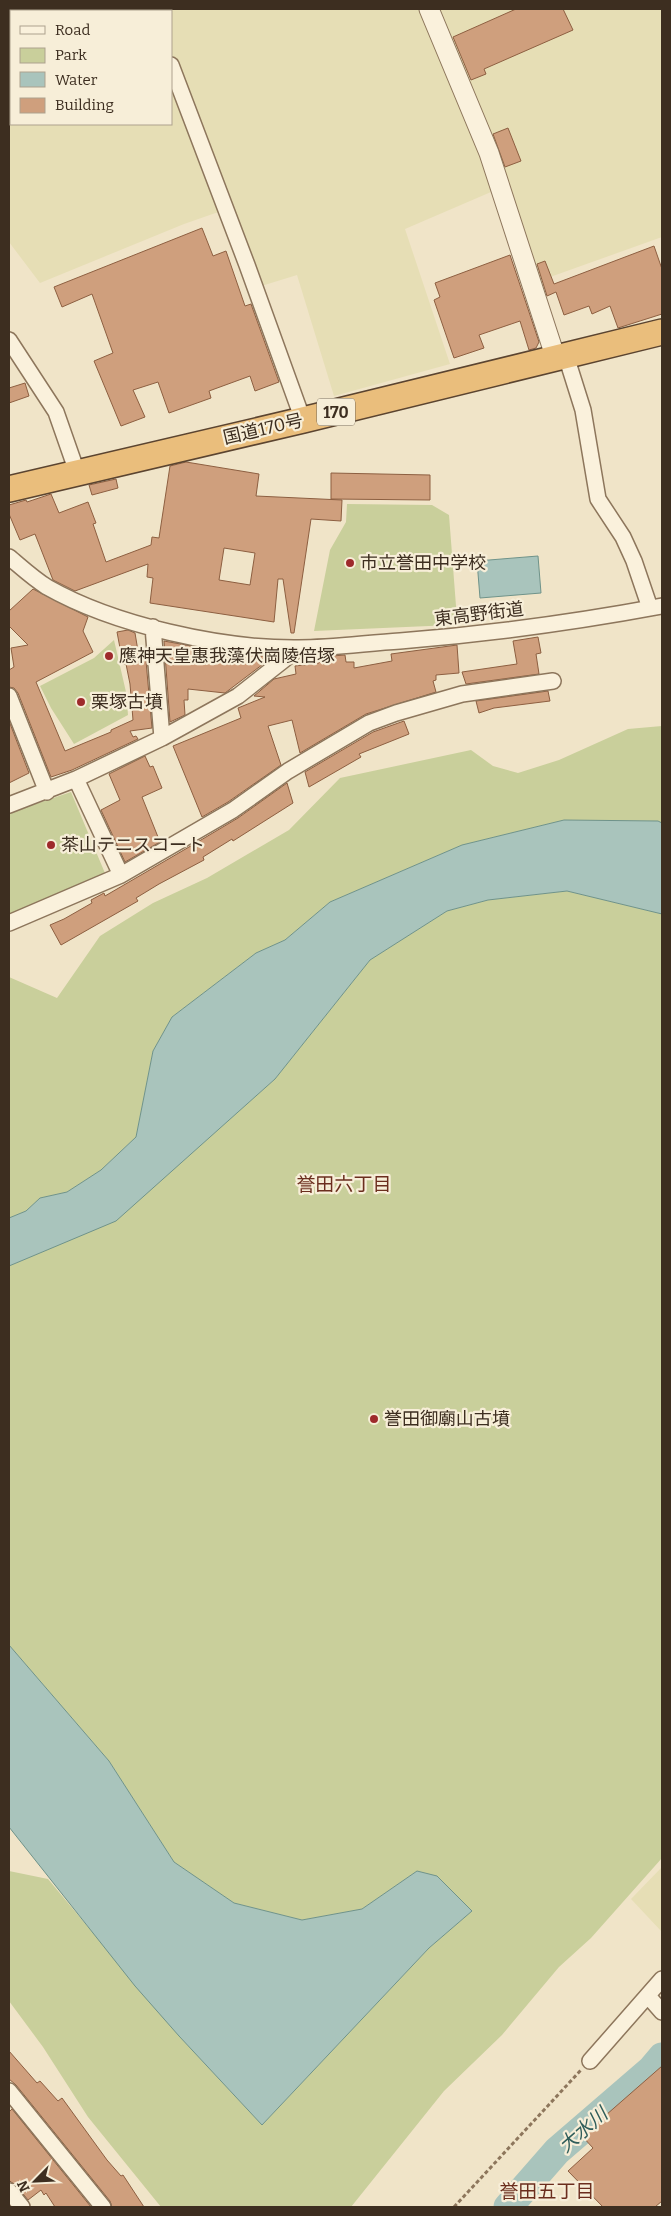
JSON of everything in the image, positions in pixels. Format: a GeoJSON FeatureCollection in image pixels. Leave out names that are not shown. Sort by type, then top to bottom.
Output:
{"type":"FeatureCollection","features":[{"type":"Feature","properties":{"kind":"highway","name":"国道170号"},"geometry":{"type":"LineString","coordinates":[[9,489],[303,420],[662,332]]}},
{"type":"Feature","properties":{"kind":"street"},"geometry":{"type":"LineString","coordinates":[[429,9],[489,153],[561,357],[583,410],[598,499],[623,538],[656,607]]}},
{"type":"Feature","properties":{"kind":"street"},"geometry":{"type":"LineString","coordinates":[[172,68],[247,265],[303,420]]}},
{"type":"Feature","properties":{"kind":"street"},"geometry":{"type":"LineString","coordinates":[[9,340],[56,412],[77,472]]}},
{"type":"Feature","properties":{"kind":"street","name":"東高野街道"},"geometry":{"type":"LineString","coordinates":[[9,557],[45,586],[103,612],[153,627],[223,642],[299,648],[459,637],[656,607]]}},
{"type":"Feature","properties":{"kind":"street"},"geometry":{"type":"LineString","coordinates":[[153,627],[162,738]]}},
{"type":"Feature","properties":{"kind":"street"},"geometry":{"type":"LineString","coordinates":[[9,805],[48,792],[162,738],[238,696],[299,648]]}},
{"type":"Feature","properties":{"kind":"street"},"geometry":{"type":"LineString","coordinates":[[9,923],[121,875],[233,810],[288,771],[369,723],[462,694],[552,681]]}},
{"type":"Feature","properties":{"kind":"street"},"geometry":{"type":"LineString","coordinates":[[9,696],[48,792]]}},
{"type":"Feature","properties":{"kind":"street"},"geometry":{"type":"LineString","coordinates":[[76,779],[121,875]]}},
{"type":"Feature","properties":{"kind":"street"},"geometry":{"type":"LineString","coordinates":[[590,2061],[662,1979]]}},
{"type":"Feature","properties":{"kind":"street"},"geometry":{"type":"LineString","coordinates":[[648,1996],[662,2012]]}},
{"type":"Feature","properties":{"kind":"street"},"geometry":{"type":"LineString","coordinates":[[9,2091],[103,2207]]}},
{"type":"Feature","properties":{"kind":"street"},"geometry":{"type":"LineString","coordinates":[[9,2191],[22,2207]]}},
{"type":"Feature","properties":{"kind":"path"},"geometry":{"type":"LineString","coordinates":[[454,2207],[590,2061]]}},
{"type":"Feature","properties":{"kind":"shaded area"},"geometry":{"type":"Polygon","coordinates":[[[662,9],[662,237],[539,281],[491,192],[405,229],[450,364],[334,396],[297,275],[258,287],[227,209],[184,224],[40,283],[9,242],[9,49],[10,125],[172,125],[172,10],[110,10],[662,9]]]}},
{"type":"Feature","properties":{"kind":"shaded area"},"geometry":{"type":"Polygon","coordinates":[[[662,1867],[662,1932],[631,1899],[662,1867]]]}},
{"type":"Feature","properties":{"kind":"green space"},"geometry":{"type":"Polygon","coordinates":[[[347,504],[432,505],[449,515],[457,619],[452,625],[314,631],[330,550],[346,522],[347,504]]]}},
{"type":"Feature","properties":{"kind":"green space"},"geometry":{"type":"Polygon","coordinates":[[[114,640],[126,692],[128,715],[74,744],[51,708],[40,686],[94,658],[114,640]]]}},
{"type":"Feature","properties":{"kind":"green space"},"geometry":{"type":"Polygon","coordinates":[[[662,726],[662,823],[658,821],[564,820],[462,845],[330,902],[285,940],[256,953],[172,1017],[153,1051],[136,1137],[101,1170],[67,1192],[40,1198],[26,1211],[9,1218],[9,977],[57,998],[100,936],[153,903],[207,878],[289,830],[340,778],[471,750],[493,766],[518,773],[559,760],[628,729],[662,726]]]}},
{"type":"Feature","properties":{"kind":"green space","name":"茶山テニスコート"},"geometry":{"type":"Polygon","coordinates":[[[71,792],[107,878],[9,918],[9,813],[71,792]]]}},
{"type":"Feature","properties":{"kind":"green space"},"geometry":{"type":"Polygon","coordinates":[[[567,891],[662,914],[662,1858],[591,1938],[559,1967],[502,2035],[444,2091],[351,2207],[161,2207],[88,2117],[43,2047],[9,2001],[9,1871],[48,1879],[179,2036],[262,2125],[429,1948],[472,1911],[438,1877],[417,1871],[362,1909],[302,1920],[234,1903],[174,1862],[109,1761],[9,1645],[9,1266],[116,1220],[275,1079],[370,960],[447,911],[488,900],[567,891]]]}},
{"type":"Feature","properties":{"kind":"water"},"geometry":{"type":"Polygon","coordinates":[[[538,556],[541,593],[480,598],[477,561],[538,556]]]}},
{"type":"Feature","properties":{"kind":"water"},"geometry":{"type":"Polygon","coordinates":[[[564,820],[658,821],[662,823],[662,914],[567,891],[488,900],[447,911],[370,960],[275,1079],[116,1221],[9,1266],[9,1218],[26,1211],[40,1198],[67,1192],[101,1170],[136,1137],[153,1051],[172,1017],[256,953],[285,940],[330,902],[462,845],[564,820]]]}},
{"type":"Feature","properties":{"kind":"water"},"geometry":{"type":"Polygon","coordinates":[[[9,1645],[109,1761],[174,1862],[234,1903],[302,1920],[362,1909],[417,1871],[437,1876],[472,1911],[429,1948],[262,2125],[135,1986],[9,1827],[9,1645]]]}},
{"type":"Feature","properties":{"kind":"building"},"geometry":{"type":"Polygon","coordinates":[[[516,9],[563,9],[573,30],[484,69],[486,74],[471,80],[453,37],[516,9]]]}},
{"type":"Feature","properties":{"kind":"building"},"geometry":{"type":"Polygon","coordinates":[[[508,128],[521,161],[505,167],[493,134],[508,128]]]}},
{"type":"Feature","properties":{"kind":"building"},"geometry":{"type":"Polygon","coordinates":[[[202,228],[213,256],[226,251],[245,306],[251,304],[279,382],[255,391],[250,376],[209,391],[211,398],[169,413],[158,382],[133,390],[145,417],[121,426],[94,361],[113,353],[92,294],[62,307],[54,287],[202,228]]]}},
{"type":"Feature","properties":{"kind":"building"},"geometry":{"type":"Polygon","coordinates":[[[654,246],[662,269],[662,314],[618,328],[610,306],[592,314],[589,306],[564,315],[556,292],[547,296],[537,264],[545,261],[554,284],[654,246]]]}},
{"type":"Feature","properties":{"kind":"building"},"geometry":{"type":"Polygon","coordinates":[[[510,255],[539,342],[536,348],[529,350],[520,321],[479,335],[484,348],[454,358],[434,300],[440,297],[435,283],[510,255]]]}},
{"type":"Feature","properties":{"kind":"building"},"geometry":{"type":"Polygon","coordinates":[[[25,383],[29,396],[9,403],[9,388],[25,383]]]}},
{"type":"Feature","properties":{"kind":"building"},"geometry":{"type":"Polygon","coordinates":[[[186,462],[259,474],[256,496],[342,500],[341,521],[311,519],[294,633],[291,633],[283,579],[278,579],[274,622],[150,603],[153,578],[147,577],[148,564],[75,591],[53,580],[35,534],[20,540],[9,514],[9,505],[26,500],[27,502],[51,494],[59,513],[88,502],[96,523],[93,524],[106,562],[151,545],[152,537],[159,538],[170,466],[186,462]],[[224,548],[219,580],[250,585],[255,553],[224,548]]]}},
{"type":"Feature","properties":{"kind":"building"},"geometry":{"type":"Polygon","coordinates":[[[331,473],[430,475],[430,500],[331,499],[331,473]]]}},
{"type":"Feature","properties":{"kind":"building"},"geometry":{"type":"Polygon","coordinates":[[[116,479],[118,488],[92,495],[89,485],[116,479]]]}},
{"type":"Feature","properties":{"kind":"building"},"geometry":{"type":"Polygon","coordinates":[[[33,589],[88,617],[83,631],[93,652],[36,682],[65,751],[111,732],[111,730],[133,720],[130,684],[126,664],[123,664],[117,632],[128,630],[135,633],[138,651],[145,650],[152,728],[130,731],[133,737],[136,736],[138,739],[72,770],[51,777],[18,693],[14,688],[9,687],[9,670],[14,667],[11,648],[28,645],[9,626],[9,611],[33,589]]]}},
{"type":"Feature","properties":{"kind":"building"},"geometry":{"type":"Polygon","coordinates":[[[538,637],[541,653],[536,654],[539,674],[466,684],[462,672],[517,664],[513,641],[538,637]]]}},
{"type":"Feature","properties":{"kind":"building"},"geometry":{"type":"Polygon","coordinates":[[[164,641],[235,654],[271,658],[225,693],[188,689],[188,700],[184,700],[185,715],[170,722],[164,641]]]}},
{"type":"Feature","properties":{"kind":"building"},"geometry":{"type":"Polygon","coordinates":[[[457,645],[459,673],[436,675],[436,680],[433,681],[436,692],[366,714],[300,753],[292,720],[268,726],[281,765],[228,802],[202,817],[173,746],[241,718],[238,708],[265,697],[254,696],[274,679],[296,674],[295,666],[319,663],[319,657],[345,655],[346,662],[354,662],[354,668],[392,661],[391,654],[457,645]]]}},
{"type":"Feature","properties":{"kind":"building"},"geometry":{"type":"Polygon","coordinates":[[[548,691],[550,701],[494,708],[479,713],[476,701],[548,691]]]}},
{"type":"Feature","properties":{"kind":"building"},"geometry":{"type":"Polygon","coordinates":[[[9,721],[29,773],[9,783],[9,721]]]}},
{"type":"Feature","properties":{"kind":"building"},"geometry":{"type":"Polygon","coordinates":[[[404,721],[409,734],[359,754],[361,757],[309,787],[305,772],[373,732],[404,721]]]}},
{"type":"Feature","properties":{"kind":"building"},"geometry":{"type":"Polygon","coordinates":[[[145,756],[150,767],[153,766],[162,788],[142,797],[160,842],[125,862],[101,810],[120,800],[109,774],[145,756]]]}},
{"type":"Feature","properties":{"kind":"building"},"geometry":{"type":"Polygon","coordinates":[[[287,783],[293,803],[233,841],[232,839],[203,857],[204,860],[136,898],[138,901],[61,945],[50,925],[92,903],[91,900],[104,893],[105,896],[238,818],[287,783]]]}},
{"type":"Feature","properties":{"kind":"building"},"geometry":{"type":"Polygon","coordinates":[[[9,2051],[37,2083],[40,2081],[58,2101],[62,2098],[107,2160],[121,2176],[123,2175],[144,2207],[112,2207],[110,2201],[16,2085],[9,2079],[9,2051]]]}},
{"type":"Feature","properties":{"kind":"building"},"geometry":{"type":"Polygon","coordinates":[[[662,2066],[662,2201],[655,2207],[603,2207],[568,2171],[593,2148],[582,2136],[662,2066]]]}},
{"type":"Feature","properties":{"kind":"building"},"geometry":{"type":"Polygon","coordinates":[[[12,2109],[91,2207],[55,2207],[46,2193],[44,2195],[41,2190],[28,2200],[16,2185],[9,2180],[9,2112],[12,2109]]]}},
{"type":"Feature","properties":{"kind":"waterway","name":"大水川"},"geometry":{"type":"LineString","coordinates":[[508,2207],[557,2151],[651,2070],[662,2057]]}},
{"type":"Feature","properties":{"kind":"place","name":"市立誉田中学校"},"geometry":{"type":"Point","coordinates":[350,563]}},
{"type":"Feature","properties":{"kind":"place","name":"應神天皇惠我藻伏崗陵倍塚"},"geometry":{"type":"Point","coordinates":[109,656]}},
{"type":"Feature","properties":{"kind":"place","name":"栗塚古墳"},"geometry":{"type":"Point","coordinates":[81,702]}},
{"type":"Feature","properties":{"kind":"place","name":"茶山テニスコート"},"geometry":{"type":"Point","coordinates":[51,845]}},
{"type":"Feature","properties":{"kind":"place","name":"誉田御廟山古墳"},"geometry":{"type":"Point","coordinates":[374,1419]}},
{"type":"Feature","properties":{"kind":"district","name":"誉田六丁目"},"geometry":{"type":"Point","coordinates":[344,1184]}},
{"type":"Feature","properties":{"kind":"district","name":"誉田五丁目"},"geometry":{"type":"Point","coordinates":[547,2191]}}]}
